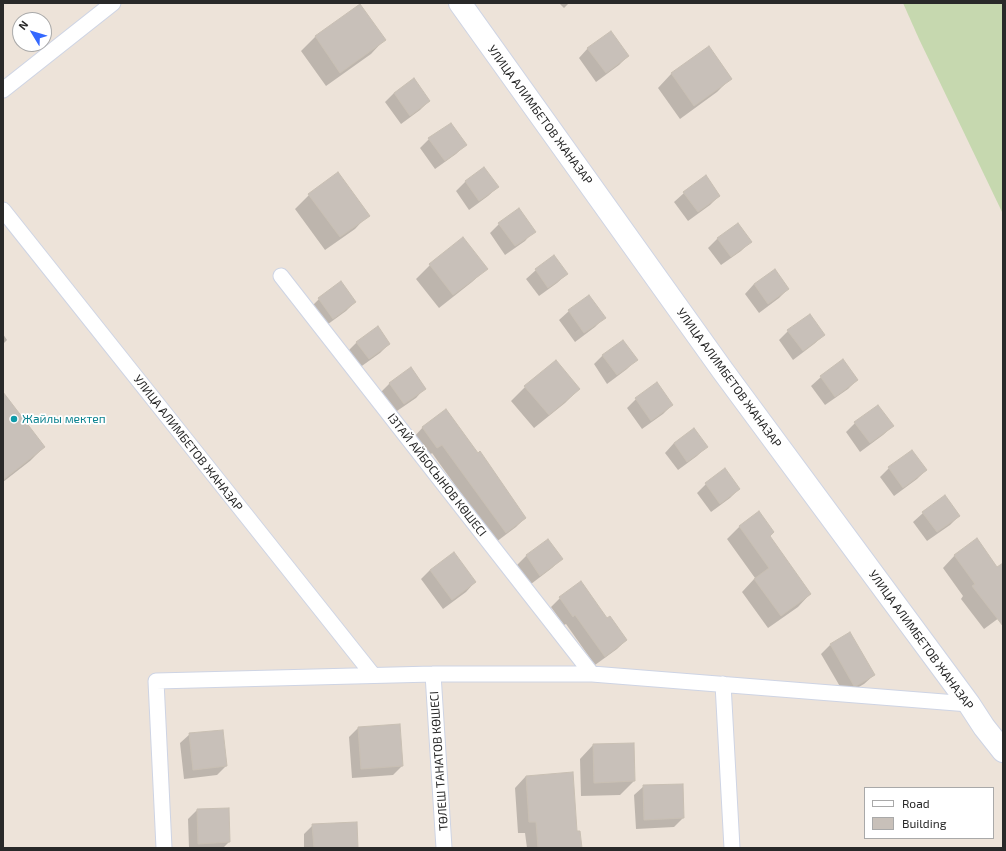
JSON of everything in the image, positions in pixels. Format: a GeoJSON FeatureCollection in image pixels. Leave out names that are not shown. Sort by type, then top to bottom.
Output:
{"type":"FeatureCollection","features":[{"type":"Feature","properties":{"kind":"street"},"geometry":{"type":"LineString","coordinates":[[3,90],[113,3]]}},
{"type":"Feature","properties":{"kind":"street","name":"УЛИЦА АЛИМБЕТОВ ЖАНАЗАР"},"geometry":{"type":"LineString","coordinates":[[460,3],[723,371],[1003,751]]}},
{"type":"Feature","properties":{"kind":"street","name":"УЛИЦА АЛИМБЕТОВ ЖАНАЗАР"},"geometry":{"type":"LineString","coordinates":[[3,210],[373,675]]}},
{"type":"Feature","properties":{"kind":"street","name":"ІЗТАЙ АЙБОСЫНОВ КӨШЕСІ"},"geometry":{"type":"LineString","coordinates":[[282,276],[592,674]]}},
{"type":"Feature","properties":{"kind":"street"},"geometry":{"type":"LineString","coordinates":[[164,848],[156,681],[433,674],[592,674],[969,704]]}},
{"type":"Feature","properties":{"kind":"street","name":"ТӨЛЕШ ТАНАТОВ КӨШЕСІ"},"geometry":{"type":"LineString","coordinates":[[433,674],[444,848]]}},
{"type":"Feature","properties":{"kind":"street"},"geometry":{"type":"LineString","coordinates":[[723,684],[732,848]]}},
{"type":"Feature","properties":{"kind":"green space"},"geometry":{"type":"Polygon","coordinates":[[[903,3],[1003,3],[1003,214],[919,39],[903,3]]]}},
{"type":"Feature","properties":{"kind":"building"},"geometry":{"type":"Polygon","coordinates":[[[360,4],[386,40],[340,73],[315,36],[360,4]]]}},
{"type":"Feature","properties":{"kind":"building"},"geometry":{"type":"Polygon","coordinates":[[[611,31],[629,56],[606,73],[587,48],[611,31]]]}},
{"type":"Feature","properties":{"kind":"building"},"geometry":{"type":"Polygon","coordinates":[[[709,46],[732,79],[694,106],[671,73],[709,46]]]}},
{"type":"Feature","properties":{"kind":"building"},"geometry":{"type":"Polygon","coordinates":[[[414,78],[430,101],[410,116],[394,93],[414,78]]]}},
{"type":"Feature","properties":{"kind":"building"},"geometry":{"type":"Polygon","coordinates":[[[451,123],[467,145],[445,161],[428,138],[451,123]]]}},
{"type":"Feature","properties":{"kind":"building"},"geometry":{"type":"Polygon","coordinates":[[[484,167],[499,187],[479,201],[465,181],[484,167]]]}},
{"type":"Feature","properties":{"kind":"building"},"geometry":{"type":"Polygon","coordinates":[[[338,172],[370,216],[340,237],[308,194],[338,172]]]}},
{"type":"Feature","properties":{"kind":"building"},"geometry":{"type":"Polygon","coordinates":[[[706,175],[720,196],[698,212],[683,192],[706,175]]]}},
{"type":"Feature","properties":{"kind":"building"},"geometry":{"type":"Polygon","coordinates":[[[519,208],[536,232],[515,246],[498,223],[519,208]]]}},
{"type":"Feature","properties":{"kind":"building"},"geometry":{"type":"Polygon","coordinates":[[[738,223],[752,242],[731,257],[717,238],[738,223]]]}},
{"type":"Feature","properties":{"kind":"building"},"geometry":{"type":"Polygon","coordinates":[[[463,237],[488,269],[453,295],[429,264],[463,237]]]}},
{"type":"Feature","properties":{"kind":"building"},"geometry":{"type":"Polygon","coordinates":[[[554,255],[568,274],[548,288],[535,269],[554,255]]]}},
{"type":"Feature","properties":{"kind":"building"},"geometry":{"type":"Polygon","coordinates":[[[775,269],[789,289],[768,304],[754,284],[775,269]]]}},
{"type":"Feature","properties":{"kind":"building"},"geometry":{"type":"Polygon","coordinates":[[[341,281],[356,302],[333,319],[318,298],[341,281]]]}},
{"type":"Feature","properties":{"kind":"building"},"geometry":{"type":"Polygon","coordinates":[[[589,295],[606,318],[584,333],[568,310],[589,295]]]}},
{"type":"Feature","properties":{"kind":"building"},"geometry":{"type":"Polygon","coordinates":[[[810,314],[825,335],[803,351],[787,330],[810,314]]]}},
{"type":"Feature","properties":{"kind":"building"},"geometry":{"type":"Polygon","coordinates":[[[378,326],[390,344],[369,359],[356,342],[378,326]]]}},
{"type":"Feature","properties":{"kind":"building"},"geometry":{"type":"Polygon","coordinates":[[[623,340],[638,360],[617,375],[602,355],[623,340]]]}},
{"type":"Feature","properties":{"kind":"building"},"geometry":{"type":"Polygon","coordinates":[[[843,359],[858,380],[835,397],[820,376],[843,359]]]}},
{"type":"Feature","properties":{"kind":"building"},"geometry":{"type":"Polygon","coordinates":[[[556,360],[580,389],[549,415],[524,386],[556,360]]]}},
{"type":"Feature","properties":{"kind":"building"},"geometry":{"type":"Polygon","coordinates":[[[411,367],[426,389],[404,404],[389,383],[411,367]]]}},
{"type":"Feature","properties":{"kind":"building"},"geometry":{"type":"Polygon","coordinates":[[[657,382],[673,405],[651,421],[635,398],[657,382]]]}},
{"type":"Feature","properties":{"kind":"building","name":"Жайлы мектеп"},"geometry":{"type":"Polygon","coordinates":[[[3,392],[45,447],[3,480],[3,392]]]}},
{"type":"Feature","properties":{"kind":"building"},"geometry":{"type":"Polygon","coordinates":[[[878,405],[894,426],[870,443],[854,422],[878,405]]]}},
{"type":"Feature","properties":{"kind":"building"},"geometry":{"type":"Polygon","coordinates":[[[446,409],[478,453],[480,451],[526,518],[506,533],[442,445],[437,448],[422,427],[446,409]]]}},
{"type":"Feature","properties":{"kind":"building"},"geometry":{"type":"Polygon","coordinates":[[[694,428],[708,447],[687,462],[674,443],[694,428]]]}},
{"type":"Feature","properties":{"kind":"building"},"geometry":{"type":"Polygon","coordinates":[[[912,450],[927,470],[903,488],[888,467],[912,450]]]}},
{"type":"Feature","properties":{"kind":"building"},"geometry":{"type":"Polygon","coordinates":[[[725,468],[740,489],[720,504],[705,483],[725,468]]]}},
{"type":"Feature","properties":{"kind":"building"},"geometry":{"type":"Polygon","coordinates":[[[945,495],[960,516],[937,532],[922,512],[945,495]]]}},
{"type":"Feature","properties":{"kind":"building"},"geometry":{"type":"Polygon","coordinates":[[[759,511],[774,532],[770,536],[811,594],[781,616],[754,579],[769,568],[739,526],[759,511]]]}},
{"type":"Feature","properties":{"kind":"building"},"geometry":{"type":"Polygon","coordinates":[[[977,538],[997,567],[1003,563],[1003,626],[972,586],[975,584],[954,555],[977,538]]]}},
{"type":"Feature","properties":{"kind":"building"},"geometry":{"type":"Polygon","coordinates":[[[548,539],[563,559],[540,576],[526,555],[548,539]]]}},
{"type":"Feature","properties":{"kind":"building"},"geometry":{"type":"Polygon","coordinates":[[[454,552],[476,582],[452,600],[430,570],[454,552]]]}},
{"type":"Feature","properties":{"kind":"building"},"geometry":{"type":"Polygon","coordinates":[[[581,581],[607,618],[610,616],[627,640],[605,657],[575,615],[573,617],[559,597],[581,581]]]}},
{"type":"Feature","properties":{"kind":"building"},"geometry":{"type":"Polygon","coordinates":[[[850,632],[875,675],[856,686],[854,686],[830,644],[850,632]]]}},
{"type":"Feature","properties":{"kind":"building"},"geometry":{"type":"Polygon","coordinates":[[[400,724],[403,766],[361,769],[358,727],[400,724]]]}},
{"type":"Feature","properties":{"kind":"building"},"geometry":{"type":"Polygon","coordinates":[[[223,730],[227,766],[193,770],[189,733],[223,730]]]}},
{"type":"Feature","properties":{"kind":"building"},"geometry":{"type":"Polygon","coordinates":[[[634,743],[635,781],[594,783],[593,744],[634,743]]]}},
{"type":"Feature","properties":{"kind":"building"},"geometry":{"type":"Polygon","coordinates":[[[573,772],[577,831],[580,831],[582,848],[538,848],[536,822],[529,822],[526,776],[573,772]]]}},
{"type":"Feature","properties":{"kind":"building"},"geometry":{"type":"Polygon","coordinates":[[[683,784],[684,818],[644,820],[643,785],[683,784]]]}},
{"type":"Feature","properties":{"kind":"building"},"geometry":{"type":"Polygon","coordinates":[[[229,808],[230,842],[198,844],[197,809],[229,808]]]}},
{"type":"Feature","properties":{"kind":"building"},"geometry":{"type":"Polygon","coordinates":[[[357,822],[358,848],[314,848],[312,824],[357,822]]]}},
{"type":"Feature","properties":{"kind":"place","name":"Жайлы мектеп"},"geometry":{"type":"Point","coordinates":[14,419]}}]}
